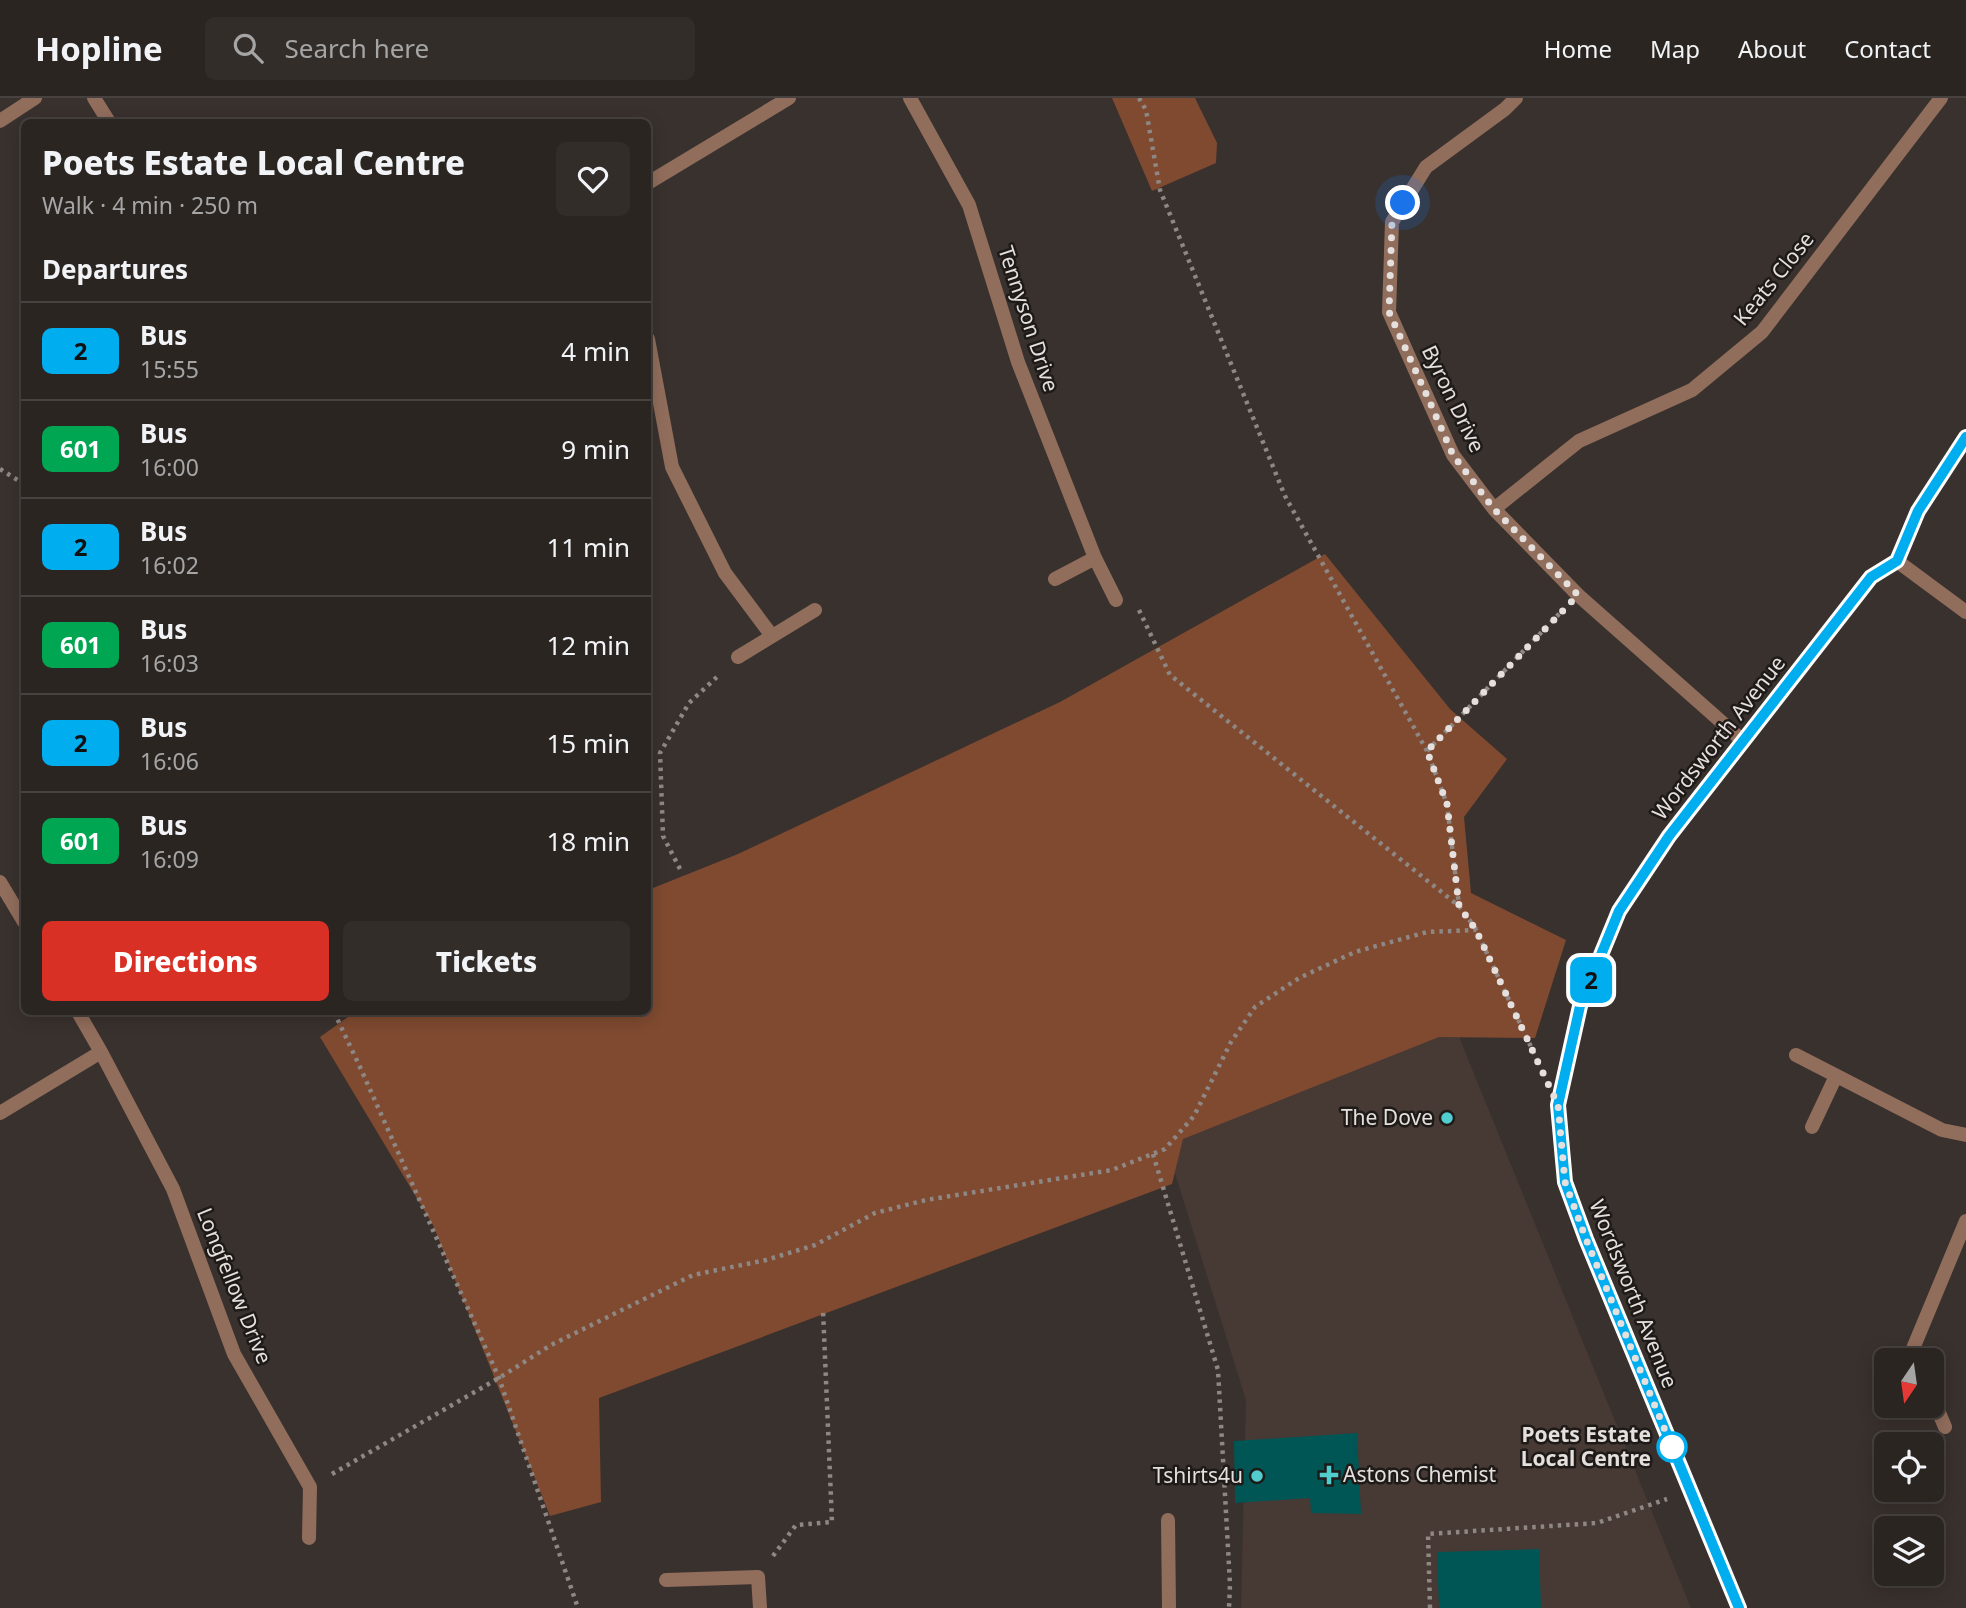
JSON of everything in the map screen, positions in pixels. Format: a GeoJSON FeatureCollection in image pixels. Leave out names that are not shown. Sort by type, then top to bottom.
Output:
{"type":"FeatureCollection","features":[{"type":"Feature","properties":{"kind":"street"},"geometry":{"type":"LineString","coordinates":[[0,121],[35,98]]}},
{"type":"Feature","properties":{"kind":"street"},"geometry":{"type":"LineString","coordinates":[[94,98],[107,119]]}},
{"type":"Feature","properties":{"kind":"street"},"geometry":{"type":"LineString","coordinates":[[651,181],[789,98]]}},
{"type":"Feature","properties":{"kind":"street","name":"Tennyson Drive"},"geometry":{"type":"LineString","coordinates":[[910,98],[969,205],[1018,362],[1095,558],[1116,600]]}},
{"type":"Feature","properties":{"kind":"street","name":"Byron Drive"},"geometry":{"type":"LineString","coordinates":[[1516,98],[1426,167],[1392,222],[1389,312],[1453,455],[1494,509],[1578,595],[1743,741]]}},
{"type":"Feature","properties":{"kind":"street","name":"Keats Close"},"geometry":{"type":"LineString","coordinates":[[1494,509],[1578,441],[1692,390],[1762,332],[1941,98]]}},
{"type":"Feature","properties":{"kind":"street"},"geometry":{"type":"LineString","coordinates":[[651,355],[672,467],[725,573],[772,636]]}},
{"type":"Feature","properties":{"kind":"street"},"geometry":{"type":"LineString","coordinates":[[1966,437],[1918,511],[1897,561],[1966,612]]}},
{"type":"Feature","properties":{"kind":"street"},"geometry":{"type":"LineString","coordinates":[[1055,579],[1095,558]]}},
{"type":"Feature","properties":{"kind":"street","name":"Wordsworth Avenue"},"geometry":{"type":"LineString","coordinates":[[1739,1608],[1586,1239],[1565,1182],[1558,1105],[1580,1006],[1619,911],[1669,836],[1871,577],[1897,561]]}},
{"type":"Feature","properties":{"kind":"street"},"geometry":{"type":"LineString","coordinates":[[738,657],[815,610]]}},
{"type":"Feature","properties":{"kind":"street"},"geometry":{"type":"LineString","coordinates":[[0,882],[21,917]]}},
{"type":"Feature","properties":{"kind":"street","name":"Longfellow Drive"},"geometry":{"type":"LineString","coordinates":[[80,1015],[173,1189],[234,1354],[310,1486]]}},
{"type":"Feature","properties":{"kind":"street"},"geometry":{"type":"LineString","coordinates":[[0,1113],[101,1052]]}},
{"type":"Feature","properties":{"kind":"street"},"geometry":{"type":"LineString","coordinates":[[1797,1055],[1942,1130],[1966,1135]]}},
{"type":"Feature","properties":{"kind":"street"},"geometry":{"type":"LineString","coordinates":[[1812,1127],[1836,1076]]}},
{"type":"Feature","properties":{"kind":"street"},"geometry":{"type":"LineString","coordinates":[[1913,1348],[1966,1222]]}},
{"type":"Feature","properties":{"kind":"street"},"geometry":{"type":"LineString","coordinates":[[1941,1418],[1945,1427]]}},
{"type":"Feature","properties":{"kind":"street"},"geometry":{"type":"LineString","coordinates":[[309,1538],[310,1486]]}},
{"type":"Feature","properties":{"kind":"street"},"geometry":{"type":"LineString","coordinates":[[1168,1520],[1169,1608]]}},
{"type":"Feature","properties":{"kind":"street"},"geometry":{"type":"LineString","coordinates":[[666,1580],[758,1577],[760,1608]]}},
{"type":"Feature","properties":{"kind":"path"},"geometry":{"type":"LineString","coordinates":[[1139,98],[1146,110],[1160,190],[1285,496],[1427,751],[1447,804],[1459,906]]}},
{"type":"Feature","properties":{"kind":"path"},"geometry":{"type":"LineString","coordinates":[[0,469],[21,482]]}},
{"type":"Feature","properties":{"kind":"path"},"geometry":{"type":"LineString","coordinates":[[1427,751],[1578,595]]}},
{"type":"Feature","properties":{"kind":"path"},"geometry":{"type":"LineString","coordinates":[[1116,600],[1140,611],[1170,675],[1459,906],[1476,930],[1558,1105]]}},
{"type":"Feature","properties":{"kind":"path"},"geometry":{"type":"LineString","coordinates":[[680,869],[663,836],[660,753],[689,703],[738,657]]}},
{"type":"Feature","properties":{"kind":"path"},"geometry":{"type":"LineString","coordinates":[[310,1486],[499,1378],[551,1345],[693,1275],[766,1260],[815,1245],[875,1213],[926,1200],[1112,1170],[1165,1149],[1194,1116],[1231,1042],[1255,1007],[1299,978],[1355,952],[1427,932],[1476,930]]}},
{"type":"Feature","properties":{"kind":"path"},"geometry":{"type":"LineString","coordinates":[[335,1015],[499,1378],[578,1608]]}},
{"type":"Feature","properties":{"kind":"path"},"geometry":{"type":"LineString","coordinates":[[1153,1154],[1218,1370],[1230,1584],[1229,1608]]}},
{"type":"Feature","properties":{"kind":"path"},"geometry":{"type":"LineString","coordinates":[[758,1577],[796,1525],[832,1522],[823,1310]]}},
{"type":"Feature","properties":{"kind":"path"},"geometry":{"type":"LineString","coordinates":[[1430,1608],[1428,1534],[1597,1523],[1690,1492]]}},
{"type":"Feature","properties":{"kind":"shaded area"},"geometry":{"type":"Polygon","coordinates":[[[1112,98],[1195,98],[1217,143],[1216,163],[1152,191],[1112,98]]]}},
{"type":"Feature","properties":{"kind":"shaded area"},"geometry":{"type":"Polygon","coordinates":[[[1325,554],[1450,709],[1507,759],[1464,817],[1471,893],[1566,940],[1535,1038],[1439,1037],[1183,1139],[1172,1184],[599,1398],[601,1502],[550,1516],[433,1225],[320,1037],[351,1015],[651,1015],[651,889],[738,854],[1060,702],[1325,554]]]}},
{"type":"Feature","properties":{"kind":"shaded area"},"geometry":{"type":"Polygon","coordinates":[[[1451,1017],[1691,1608],[1241,1608],[1246,1400],[1166,1145],[1451,1017]]]}},
{"type":"Feature","properties":{"kind":"building"},"geometry":{"type":"Polygon","coordinates":[[[1357,1433],[1361,1514],[1311,1513],[1310,1498],[1235,1503],[1234,1441],[1357,1433]]]}},
{"type":"Feature","properties":{"kind":"building"},"geometry":{"type":"Polygon","coordinates":[[[1539,1549],[1541,1608],[1439,1608],[1437,1552],[1539,1549]]]}},
{"type":"Feature","properties":{"kind":"bus line","name":"2"},"geometry":{"type":"LineString","coordinates":[[1739,1608],[1586,1239],[1565,1182],[1558,1105],[1580,1006],[1619,911],[1669,836],[1871,577],[1897,561],[1918,511],[1966,437]]}},
{"type":"Feature","properties":{"kind":"place","name":"The Dove"},"geometry":{"type":"Point","coordinates":[1447,1118]}},
{"type":"Feature","properties":{"kind":"place","name":"Poets Estate Local Centre"},"geometry":{"type":"Point","coordinates":[1672,1447]}},
{"type":"Feature","properties":{"kind":"place","name":"Astons Chemist"},"geometry":{"type":"Point","coordinates":[1329,1475]}},
{"type":"Feature","properties":{"kind":"place","name":"Tshirts4u"},"geometry":{"type":"Point","coordinates":[1257,1476]}},
{"type":"Feature","properties":{"kind":"route"},"geometry":{"type":"LineString","coordinates":[[1403,203],[1392,222],[1389,312],[1453,455],[1494,509],[1578,595],[1427,751],[1447,804],[1459,906],[1476,930],[1558,1105],[1565,1182],[1672,1447]]}}]}
